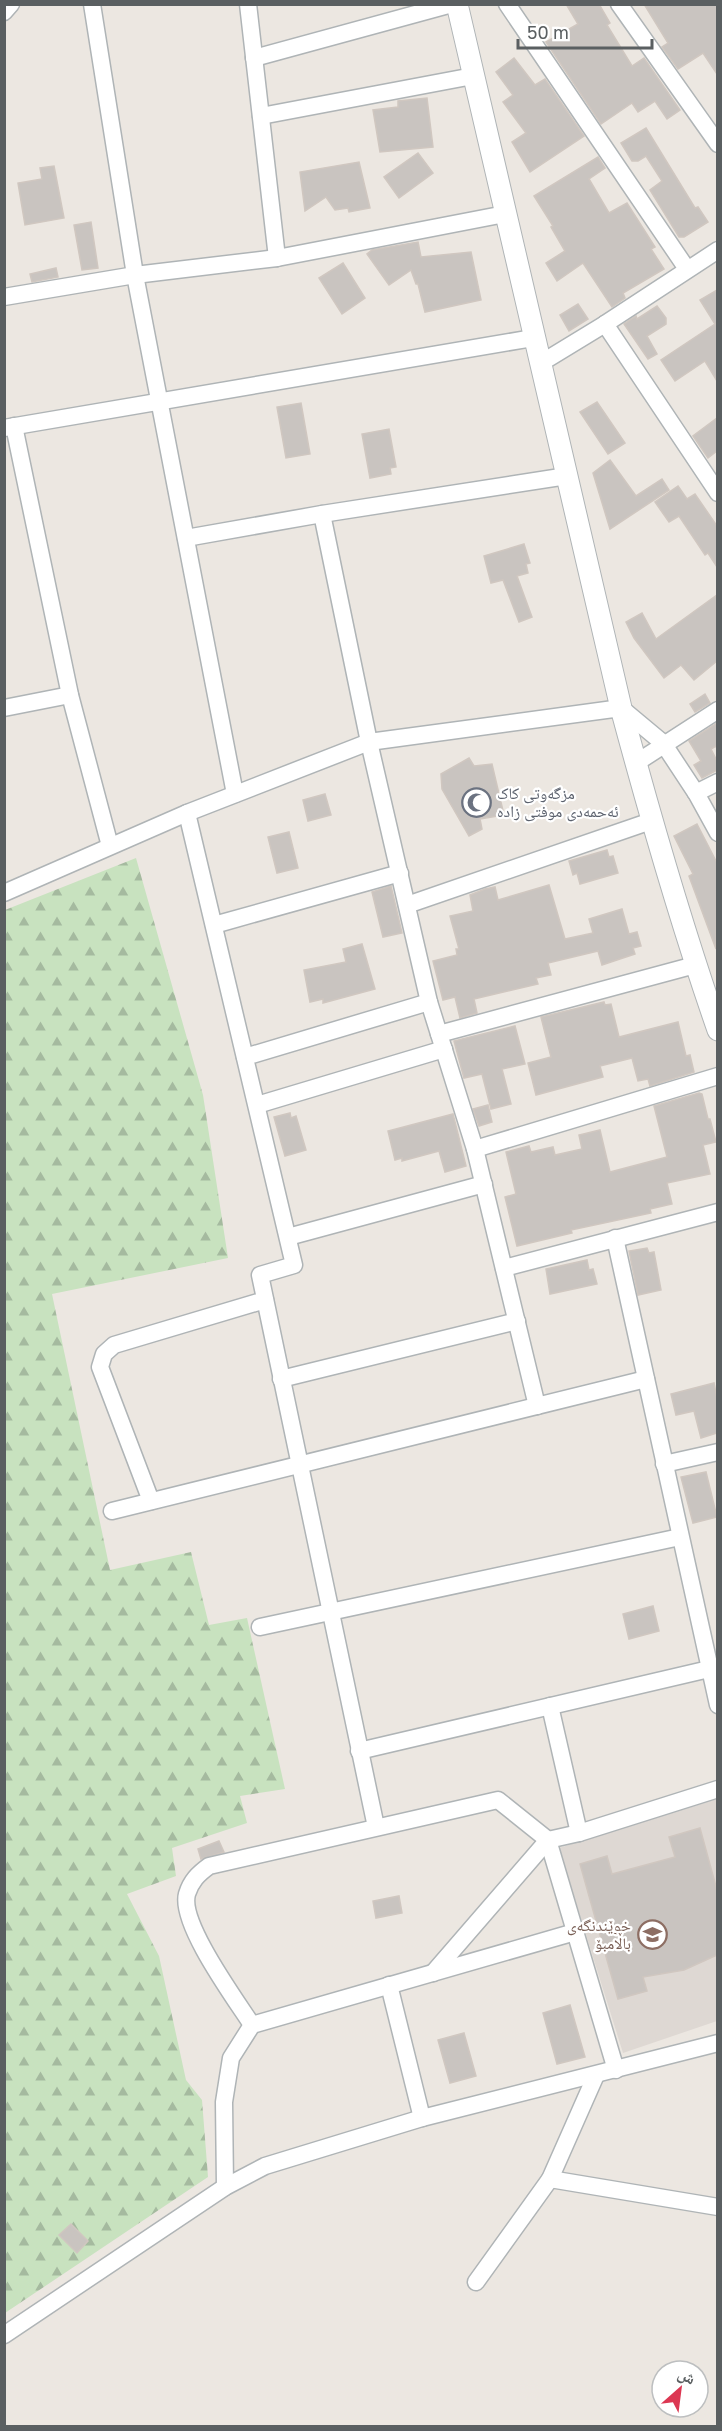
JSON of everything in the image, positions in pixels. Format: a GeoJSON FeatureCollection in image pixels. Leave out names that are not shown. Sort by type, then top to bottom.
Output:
{"type":"FeatureCollection","features":[{"type":"Feature","properties":{"kind":"street"},"geometry":{"type":"LineString","coordinates":[[4,12],[11,4]]}},
{"type":"Feature","properties":{"kind":"street"},"geometry":{"type":"LineString","coordinates":[[92,4],[135,275],[235,794]]}},
{"type":"Feature","properties":{"kind":"street"},"geometry":{"type":"LineString","coordinates":[[248,4],[277,258]]}},
{"type":"Feature","properties":{"kind":"street"},"geometry":{"type":"LineString","coordinates":[[254,58],[452,4]]}},
{"type":"Feature","properties":{"kind":"street"},"geometry":{"type":"LineString","coordinates":[[457,4],[621,708],[651,821],[717,1030]]}},
{"type":"Feature","properties":{"kind":"street"},"geometry":{"type":"LineString","coordinates":[[507,4],[687,269]]}},
{"type":"Feature","properties":{"kind":"street"},"geometry":{"type":"LineString","coordinates":[[619,4],[717,144]]}},
{"type":"Feature","properties":{"kind":"street"},"geometry":{"type":"LineString","coordinates":[[261,116],[473,76]]}},
{"type":"Feature","properties":{"kind":"street"},"geometry":{"type":"LineString","coordinates":[[4,297],[135,275],[277,258],[505,214]]}},
{"type":"Feature","properties":{"kind":"street"},"geometry":{"type":"LineString","coordinates":[[541,363],[716,252]]}},
{"type":"Feature","properties":{"kind":"street"},"geometry":{"type":"LineString","coordinates":[[605,324],[717,493]]}},
{"type":"Feature","properties":{"kind":"street"},"geometry":{"type":"LineString","coordinates":[[110,846],[70,695],[9,427],[533,338]]}},
{"type":"Feature","properties":{"kind":"street"},"geometry":{"type":"LineString","coordinates":[[186,538],[322,514],[567,476]]}},
{"type":"Feature","properties":{"kind":"street"},"geometry":{"type":"LineString","coordinates":[[322,514],[369,742],[429,1002],[475,1149],[537,1406]]}},
{"type":"Feature","properties":{"kind":"street"},"geometry":{"type":"LineString","coordinates":[[4,708],[70,695]]}},
{"type":"Feature","properties":{"kind":"street"},"geometry":{"type":"LineString","coordinates":[[4,893],[187,813],[369,742],[621,708],[663,744],[696,794],[717,833]]}},
{"type":"Feature","properties":{"kind":"street"},"geometry":{"type":"LineString","coordinates":[[636,763],[717,710]]}},
{"type":"Feature","properties":{"kind":"street"},"geometry":{"type":"LineString","coordinates":[[696,794],[717,783]]}},
{"type":"Feature","properties":{"kind":"street"},"geometry":{"type":"LineString","coordinates":[[187,813],[294,1265],[260,1275],[298,1465],[376,1827]]}},
{"type":"Feature","properties":{"kind":"street"},"geometry":{"type":"LineString","coordinates":[[407,905],[651,821]]}},
{"type":"Feature","properties":{"kind":"street"},"geometry":{"type":"LineString","coordinates":[[214,925],[400,873]]}},
{"type":"Feature","properties":{"kind":"street"},"geometry":{"type":"LineString","coordinates":[[256,1105],[442,1042],[695,965]]}},
{"type":"Feature","properties":{"kind":"street"},"geometry":{"type":"LineString","coordinates":[[245,1057],[429,1002]]}},
{"type":"Feature","properties":{"kind":"street"},"geometry":{"type":"LineString","coordinates":[[475,1149],[717,1076]]}},
{"type":"Feature","properties":{"kind":"street"},"geometry":{"type":"LineString","coordinates":[[288,1237],[484,1184]]}},
{"type":"Feature","properties":{"kind":"street"},"geometry":{"type":"LineString","coordinates":[[504,1268],[717,1212]]}},
{"type":"Feature","properties":{"kind":"street"},"geometry":{"type":"LineString","coordinates":[[615,1238],[717,1704]]}},
{"type":"Feature","properties":{"kind":"street"},"geometry":{"type":"LineString","coordinates":[[151,1501],[100,1367],[104,1354],[114,1345],[265,1300]]}},
{"type":"Feature","properties":{"kind":"street"},"geometry":{"type":"LineString","coordinates":[[281,1380],[517,1321]]}},
{"type":"Feature","properties":{"kind":"street"},"geometry":{"type":"LineString","coordinates":[[112,1511],[646,1379]]}},
{"type":"Feature","properties":{"kind":"street"},"geometry":{"type":"LineString","coordinates":[[664,1464],[717,1452]]}},
{"type":"Feature","properties":{"kind":"street"},"geometry":{"type":"LineString","coordinates":[[260,1627],[680,1537]]}},
{"type":"Feature","properties":{"kind":"street"},"geometry":{"type":"LineString","coordinates":[[359,1750],[710,1669]]}},
{"type":"Feature","properties":{"kind":"street"},"geometry":{"type":"LineString","coordinates":[[550,1706],[579,1833]]}},
{"type":"Feature","properties":{"kind":"street"},"geometry":{"type":"LineString","coordinates":[[432,1973],[548,1840],[579,1833],[717,1789]]}},
{"type":"Feature","properties":{"kind":"street"},"geometry":{"type":"LineString","coordinates":[[252,2025],[214,1969],[190,1920],[186,1897],[195,1877],[209,1866],[498,1800],[548,1840],[616,2070]]}},
{"type":"Feature","properties":{"kind":"street"},"geometry":{"type":"LineString","coordinates":[[225,2187],[224,2102],[231,2058],[252,2025],[575,1932]]}},
{"type":"Feature","properties":{"kind":"street"},"geometry":{"type":"LineString","coordinates":[[389,1985],[422,2118]]}},
{"type":"Feature","properties":{"kind":"street"},"geometry":{"type":"LineString","coordinates":[[4,2335],[225,2187],[265,2166],[422,2118],[717,2043]]}},
{"type":"Feature","properties":{"kind":"street"},"geometry":{"type":"LineString","coordinates":[[476,2282],[550,2179],[596,2075]]}},
{"type":"Feature","properties":{"kind":"street"},"geometry":{"type":"LineString","coordinates":[[550,2179],[717,2207]]}},
{"type":"Feature","properties":{"kind":"shaded area","name":"خوێندنگەی باڵامبۆ"},"geometry":{"type":"Polygon","coordinates":[[[717,1799],[717,2021],[623,2053],[559,1848],[717,1799]]]}},
{"type":"Feature","properties":{"kind":"green space"},"geometry":{"type":"Polygon","coordinates":[[[136,858],[203,1095],[228,1258],[52,1294],[110,1570],[191,1552],[209,1625],[247,1618],[285,1789],[240,1796],[247,1823],[172,1848],[176,1876],[127,1894],[159,1956],[186,2080],[202,2100],[208,2177],[5,2313],[5,910],[136,858]]]}},
{"type":"Feature","properties":{"kind":"building"},"geometry":{"type":"Polygon","coordinates":[[[566,4],[599,4],[610,23],[607,25],[632,66],[644,58],[680,110],[667,119],[655,101],[638,112],[632,103],[601,124],[546,42],[578,24],[566,4]]]}},
{"type":"Feature","properties":{"kind":"building"},"geometry":{"type":"Polygon","coordinates":[[[644,4],[717,4],[717,74],[703,53],[678,69],[662,47],[668,43],[644,4]]]}},
{"type":"Feature","properties":{"kind":"building"},"geometry":{"type":"Polygon","coordinates":[[[514,58],[535,85],[545,79],[584,136],[530,172],[512,142],[526,133],[503,102],[513,95],[496,72],[514,58]]]}},
{"type":"Feature","properties":{"kind":"building"},"geometry":{"type":"Polygon","coordinates":[[[427,98],[433,147],[380,152],[373,110],[398,107],[398,101],[427,98]]]}},
{"type":"Feature","properties":{"kind":"building"},"geometry":{"type":"Polygon","coordinates":[[[646,128],[695,208],[698,207],[708,222],[684,237],[679,237],[650,190],[662,181],[646,156],[638,161],[632,161],[621,143],[646,128]]]}},
{"type":"Feature","properties":{"kind":"building"},"geometry":{"type":"Polygon","coordinates":[[[418,153],[433,173],[399,198],[384,177],[418,153]]]}},
{"type":"Feature","properties":{"kind":"building"},"geometry":{"type":"Polygon","coordinates":[[[598,157],[605,168],[589,179],[609,213],[627,203],[655,247],[651,249],[664,269],[623,293],[625,298],[612,307],[583,263],[557,281],[546,263],[565,251],[551,227],[553,226],[534,196],[598,157]]]}},
{"type":"Feature","properties":{"kind":"building"},"geometry":{"type":"Polygon","coordinates":[[[359,162],[370,208],[349,212],[348,208],[335,210],[326,197],[305,211],[300,172],[359,162]]]}},
{"type":"Feature","properties":{"kind":"building"},"geometry":{"type":"Polygon","coordinates":[[[54,166],[64,218],[25,225],[18,183],[42,179],[40,168],[54,166]]]}},
{"type":"Feature","properties":{"kind":"building"},"geometry":{"type":"Polygon","coordinates":[[[91,222],[98,268],[82,270],[74,225],[91,222]]]}},
{"type":"Feature","properties":{"kind":"building"},"geometry":{"type":"Polygon","coordinates":[[[418,242],[421,257],[471,252],[481,300],[425,312],[418,284],[411,270],[389,285],[367,254],[372,250],[418,242]]]}},
{"type":"Feature","properties":{"kind":"building"},"geometry":{"type":"Polygon","coordinates":[[[343,263],[365,298],[342,314],[319,278],[343,263]]]}},
{"type":"Feature","properties":{"kind":"building"},"geometry":{"type":"Polygon","coordinates":[[[56,268],[58,277],[32,282],[30,274],[56,268]]]}},
{"type":"Feature","properties":{"kind":"building"},"geometry":{"type":"Polygon","coordinates":[[[717,290],[717,381],[705,361],[675,381],[661,360],[715,324],[700,300],[717,290]]]}},
{"type":"Feature","properties":{"kind":"building"},"geometry":{"type":"Polygon","coordinates":[[[578,304],[588,319],[569,331],[560,315],[578,304]]]}},
{"type":"Feature","properties":{"kind":"building"},"geometry":{"type":"Polygon","coordinates":[[[657,306],[666,318],[666,324],[647,336],[657,354],[648,359],[624,324],[636,316],[637,319],[657,306]]]}},
{"type":"Feature","properties":{"kind":"building"},"geometry":{"type":"Polygon","coordinates":[[[597,402],[625,443],[608,454],[580,412],[597,402]]]}},
{"type":"Feature","properties":{"kind":"building"},"geometry":{"type":"Polygon","coordinates":[[[301,403],[310,454],[286,458],[277,407],[301,403]]]}},
{"type":"Feature","properties":{"kind":"building"},"geometry":{"type":"Polygon","coordinates":[[[717,418],[717,451],[708,458],[693,436],[717,418]]]}},
{"type":"Feature","properties":{"kind":"building"},"geometry":{"type":"Polygon","coordinates":[[[389,429],[396,467],[390,468],[391,474],[370,478],[362,434],[389,429]]]}},
{"type":"Feature","properties":{"kind":"building"},"geometry":{"type":"Polygon","coordinates":[[[610,460],[636,496],[662,479],[669,490],[610,529],[593,473],[610,460]]]}},
{"type":"Feature","properties":{"kind":"building"},"geometry":{"type":"Polygon","coordinates":[[[678,486],[687,499],[695,494],[717,526],[717,567],[708,553],[705,555],[679,516],[669,522],[655,502],[678,486]]]}},
{"type":"Feature","properties":{"kind":"building"},"geometry":{"type":"Polygon","coordinates":[[[524,544],[530,563],[526,564],[528,573],[517,576],[532,617],[519,622],[503,580],[491,583],[484,556],[524,544]]]}},
{"type":"Feature","properties":{"kind":"building"},"geometry":{"type":"Polygon","coordinates":[[[717,595],[717,661],[694,680],[681,665],[664,678],[634,638],[626,622],[642,613],[656,639],[717,595]]]}},
{"type":"Feature","properties":{"kind":"building"},"geometry":{"type":"Polygon","coordinates":[[[705,694],[710,703],[695,712],[690,704],[705,694]]]}},
{"type":"Feature","properties":{"kind":"building"},"geometry":{"type":"Polygon","coordinates":[[[717,723],[717,749],[716,746],[711,749],[717,761],[717,770],[702,778],[694,765],[701,761],[689,741],[717,723]]]}},
{"type":"Feature","properties":{"kind":"building","name":"مزگەوتی کاک ئەحمەدی موفتی زادە"},"geometry":{"type":"Polygon","coordinates":[[[469,758],[474,766],[492,764],[504,815],[480,819],[482,829],[469,836],[442,789],[441,774],[469,758]]]}},
{"type":"Feature","properties":{"kind":"building"},"geometry":{"type":"Polygon","coordinates":[[[325,794],[331,815],[308,821],[303,800],[325,794]]]}},
{"type":"Feature","properties":{"kind":"building"},"geometry":{"type":"Polygon","coordinates":[[[697,824],[717,863],[716,949],[689,876],[693,874],[674,836],[697,824]]]}},
{"type":"Feature","properties":{"kind":"building"},"geometry":{"type":"Polygon","coordinates":[[[289,832],[298,868],[277,873],[268,837],[289,832]]]}},
{"type":"Feature","properties":{"kind":"building"},"geometry":{"type":"Polygon","coordinates":[[[607,850],[609,857],[613,856],[618,873],[580,884],[577,873],[573,875],[569,861],[607,850]]]}},
{"type":"Feature","properties":{"kind":"building"},"geometry":{"type":"Polygon","coordinates":[[[549,885],[565,939],[593,933],[589,919],[622,909],[629,934],[637,932],[641,946],[633,948],[635,954],[602,965],[598,951],[548,963],[551,975],[536,978],[538,984],[474,999],[477,1013],[460,1018],[455,997],[443,1000],[433,961],[457,955],[456,949],[459,949],[450,916],[473,911],[470,895],[485,889],[495,887],[498,900],[549,885]]]}},
{"type":"Feature","properties":{"kind":"building"},"geometry":{"type":"Polygon","coordinates":[[[391,886],[402,933],[383,937],[372,892],[391,886]]]}},
{"type":"Feature","properties":{"kind":"building"},"geometry":{"type":"Polygon","coordinates":[[[362,944],[375,989],[323,1003],[323,999],[310,1002],[304,970],[346,962],[343,949],[362,944]]]}},
{"type":"Feature","properties":{"kind":"building"},"geometry":{"type":"Polygon","coordinates":[[[604,1002],[605,1005],[611,1004],[619,1037],[678,1022],[686,1056],[690,1055],[694,1072],[650,1086],[648,1079],[638,1081],[632,1058],[600,1066],[603,1077],[536,1095],[528,1063],[551,1057],[541,1017],[604,1002]]]}},
{"type":"Feature","properties":{"kind":"building"},"geometry":{"type":"Polygon","coordinates":[[[515,1026],[525,1064],[502,1069],[511,1104],[491,1109],[482,1074],[464,1078],[454,1041],[515,1026]]]}},
{"type":"Feature","properties":{"kind":"building"},"geometry":{"type":"Polygon","coordinates":[[[702,1094],[716,1142],[703,1145],[710,1174],[667,1183],[672,1204],[650,1209],[651,1213],[571,1230],[572,1233],[517,1246],[505,1197],[516,1194],[506,1152],[529,1146],[531,1152],[553,1147],[555,1155],[582,1149],[579,1135],[600,1130],[610,1172],[667,1157],[654,1106],[702,1094]]]}},
{"type":"Feature","properties":{"kind":"building"},"geometry":{"type":"Polygon","coordinates":[[[488,1105],[492,1122],[479,1126],[473,1109],[488,1105]]]}},
{"type":"Feature","properties":{"kind":"building"},"geometry":{"type":"Polygon","coordinates":[[[290,1113],[291,1118],[296,1116],[306,1150],[285,1156],[274,1117],[290,1113]]]}},
{"type":"Feature","properties":{"kind":"building"},"geometry":{"type":"Polygon","coordinates":[[[453,1114],[466,1166],[445,1172],[439,1151],[402,1161],[402,1158],[395,1160],[388,1131],[453,1114]]]}},
{"type":"Feature","properties":{"kind":"building"},"geometry":{"type":"Polygon","coordinates":[[[647,1248],[649,1253],[654,1252],[661,1290],[638,1295],[629,1251],[647,1248]]]}},
{"type":"Feature","properties":{"kind":"building"},"geometry":{"type":"Polygon","coordinates":[[[587,1260],[589,1270],[593,1269],[597,1284],[550,1294],[546,1269],[587,1260]]]}},
{"type":"Feature","properties":{"kind":"building"},"geometry":{"type":"Polygon","coordinates":[[[714,1383],[717,1398],[717,1433],[701,1438],[694,1411],[676,1415],[671,1394],[714,1383]]]}},
{"type":"Feature","properties":{"kind":"building"},"geometry":{"type":"Polygon","coordinates":[[[706,1472],[717,1517],[693,1523],[681,1477],[706,1472]]]}},
{"type":"Feature","properties":{"kind":"building"},"geometry":{"type":"Polygon","coordinates":[[[653,1606],[659,1631],[629,1639],[623,1614],[653,1606]]]}},
{"type":"Feature","properties":{"kind":"building"},"geometry":{"type":"Polygon","coordinates":[[[700,1828],[717,1890],[717,1955],[684,1970],[643,1977],[647,1991],[618,1999],[580,1864],[607,1856],[612,1874],[675,1857],[669,1837],[700,1828]]]}},
{"type":"Feature","properties":{"kind":"building"},"geometry":{"type":"Polygon","coordinates":[[[219,1841],[224,1852],[201,1859],[198,1849],[219,1841]]]}},
{"type":"Feature","properties":{"kind":"building"},"geometry":{"type":"Polygon","coordinates":[[[399,1896],[402,1913],[376,1918],[373,1901],[399,1896]]]}},
{"type":"Feature","properties":{"kind":"building"},"geometry":{"type":"Polygon","coordinates":[[[570,2005],[585,2057],[557,2064],[543,2013],[570,2005]]]}},
{"type":"Feature","properties":{"kind":"building"},"geometry":{"type":"Polygon","coordinates":[[[464,2033],[476,2076],[450,2083],[438,2040],[464,2033]]]}},
{"type":"Feature","properties":{"kind":"building"},"geometry":{"type":"Polygon","coordinates":[[[71,2224],[88,2241],[77,2253],[59,2235],[71,2224]]]}},
{"type":"Feature","properties":{"kind":"place","name":"مزگەوتی کاک ئەحمەدی موفتی زادە"},"geometry":{"type":"Point","coordinates":[476,802]}},
{"type":"Feature","properties":{"kind":"place","name":"خوێندنگەی باڵامبۆ"},"geometry":{"type":"Point","coordinates":[652,1934]}}]}
